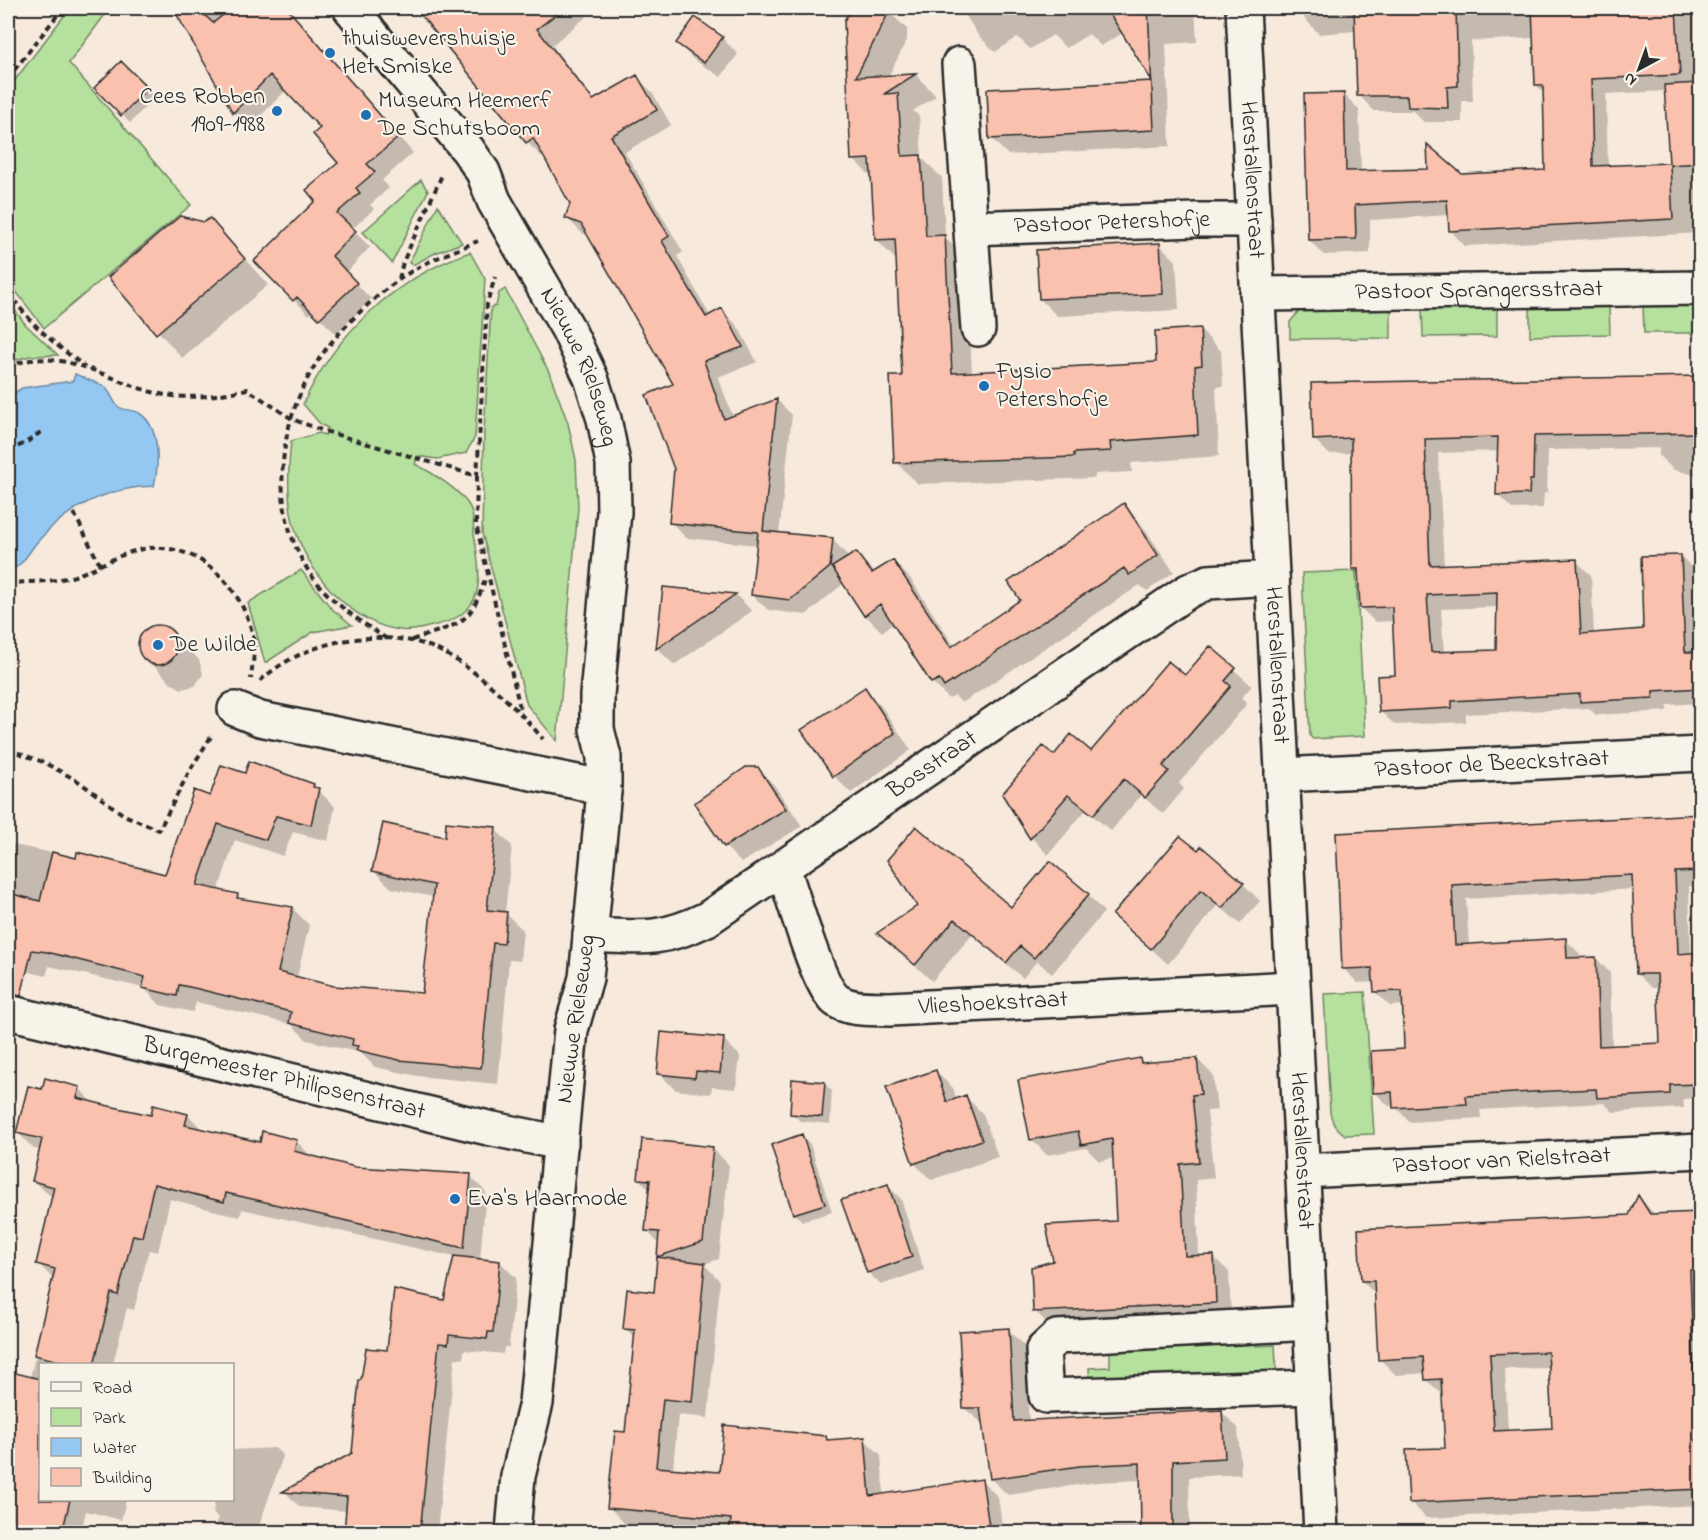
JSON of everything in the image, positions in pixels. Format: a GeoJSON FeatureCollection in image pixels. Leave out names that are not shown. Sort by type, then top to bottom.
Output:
{"type":"FeatureCollection","features":[{"type":"Feature","properties":{"kind":"street","name":"Nieuwe Rielseweg"},"geometry":{"type":"LineString","coordinates":[[350,8],[468,150],[483,172],[494,201],[568,329],[591,378],[604,419],[613,463],[614,512],[597,695],[597,729],[604,757],[593,787],[590,935],[586,978],[571,1030],[536,1403],[518,1476],[513,1533]]}},
{"type":"Feature","properties":{"kind":"street","name":"Herstallenstraat"},"geometry":{"type":"LineString","coordinates":[[1243,8],[1321,1533]]}},
{"type":"Feature","properties":{"kind":"street"},"geometry":{"type":"LineString","coordinates":[[959,64],[978,329]]}},
{"type":"Feature","properties":{"kind":"street","name":"Pastoor Petershofje"},"geometry":{"type":"LineString","coordinates":[[971,228],[1254,220]]}},
{"type":"Feature","properties":{"kind":"street","name":"Pastoor Sprangersstraat"},"geometry":{"type":"LineString","coordinates":[[1257,294],[1701,288]]}},
{"type":"Feature","properties":{"kind":"street","name":"Bosstraat"},"geometry":{"type":"LineString","coordinates":[[590,935],[656,938],[679,933],[707,919],[1188,591],[1208,582],[1272,578]]}},
{"type":"Feature","properties":{"kind":"street"},"geometry":{"type":"LineString","coordinates":[[243,699],[260,718],[593,787]]}},
{"type":"Feature","properties":{"kind":"street","name":"Pastoor de Beeckstraat"},"geometry":{"type":"LineString","coordinates":[[1282,775],[1701,754]]}},
{"type":"Feature","properties":{"kind":"street","name":"Vlieshoekstraat"},"geometry":{"type":"LineString","coordinates":[[783,868],[824,983],[836,1000],[853,1007],[890,1009],[1031,1003],[1293,988]]}},
{"type":"Feature","properties":{"kind":"street","name":"Burgemeester Philipsenstraat"},"geometry":{"type":"LineString","coordinates":[[8,1012],[477,1126],[561,1143]]}},
{"type":"Feature","properties":{"kind":"street","name":"Pastoor van Rielstraat"},"geometry":{"type":"LineString","coordinates":[[1302,1171],[1701,1150]]}},
{"type":"Feature","properties":{"kind":"street"},"geometry":{"type":"LineString","coordinates":[[1310,1323],[1057,1337],[1044,1350],[1046,1395],[1314,1387]]}},
{"type":"Feature","properties":{"kind":"path"},"geometry":{"type":"LineString","coordinates":[[8,78],[63,8]]}},
{"type":"Feature","properties":{"kind":"path"},"geometry":{"type":"LineString","coordinates":[[399,280],[403,262],[445,166]]}},
{"type":"Feature","properties":{"kind":"path"},"geometry":{"type":"LineString","coordinates":[[387,639],[349,614],[324,591],[306,568],[292,541],[284,509],[282,479],[284,446],[304,386],[324,352],[349,324],[399,280],[426,264],[485,238]]}},
{"type":"Feature","properties":{"kind":"path"},"geometry":{"type":"LineString","coordinates":[[496,272],[487,304],[476,524],[521,712]]}},
{"type":"Feature","properties":{"kind":"path"},"geometry":{"type":"LineString","coordinates":[[8,291],[29,320],[57,346],[85,366]]}},
{"type":"Feature","properties":{"kind":"path"},"geometry":{"type":"LineString","coordinates":[[8,368],[52,359],[85,366],[154,393],[183,397],[220,395],[248,390],[292,419],[321,430],[477,476]]}},
{"type":"Feature","properties":{"kind":"path"},"geometry":{"type":"LineString","coordinates":[[8,450],[24,444],[41,432]]}},
{"type":"Feature","properties":{"kind":"path"},"geometry":{"type":"LineString","coordinates":[[74,513],[100,565]]}},
{"type":"Feature","properties":{"kind":"path"},"geometry":{"type":"LineString","coordinates":[[8,583],[71,577],[138,551],[162,548],[196,557],[226,581],[243,606],[254,643],[243,699]]}},
{"type":"Feature","properties":{"kind":"path"},"geometry":{"type":"LineString","coordinates":[[8,749],[43,762],[78,781],[124,815],[159,830],[190,770],[219,724],[270,672],[293,657],[327,644],[357,638],[412,640],[452,628],[466,620],[478,603],[487,576]]}},
{"type":"Feature","properties":{"kind":"path"},"geometry":{"type":"LineString","coordinates":[[412,640],[440,652],[475,674],[521,712],[593,787]]}},
{"type":"Feature","properties":{"kind":"green space"},"geometry":{"type":"Polygon","coordinates":[[[70,8],[110,8],[69,63],[191,205],[44,328],[8,281],[8,89],[70,8]]]}},
{"type":"Feature","properties":{"kind":"green space"},"geometry":{"type":"Polygon","coordinates":[[[421,180],[428,191],[392,263],[363,232],[421,180]]]}},
{"type":"Feature","properties":{"kind":"green space"},"geometry":{"type":"Polygon","coordinates":[[[438,205],[462,243],[435,253],[413,265],[409,263],[438,205]]]}},
{"type":"Feature","properties":{"kind":"green space"},"geometry":{"type":"Polygon","coordinates":[[[470,252],[485,279],[475,437],[466,453],[437,459],[418,456],[415,464],[448,484],[464,498],[469,506],[473,519],[479,569],[476,594],[463,613],[452,620],[414,630],[400,630],[366,619],[336,596],[313,567],[293,524],[289,500],[291,441],[319,433],[325,435],[328,428],[321,425],[303,404],[317,378],[351,331],[393,293],[417,277],[470,252]]]}},
{"type":"Feature","properties":{"kind":"green space"},"geometry":{"type":"Polygon","coordinates":[[[505,289],[549,372],[568,423],[576,460],[578,508],[557,741],[527,705],[482,533],[484,432],[491,307],[496,306],[499,293],[505,289]]]}},
{"type":"Feature","properties":{"kind":"green space"},"geometry":{"type":"Polygon","coordinates":[[[8,301],[26,325],[58,355],[30,356],[8,362],[8,301]]]}},
{"type":"Feature","properties":{"kind":"green space"},"geometry":{"type":"Polygon","coordinates":[[[1700,303],[1700,333],[1644,333],[1643,304],[1700,303]]]}},
{"type":"Feature","properties":{"kind":"green space"},"geometry":{"type":"Polygon","coordinates":[[[1609,305],[1610,334],[1530,336],[1530,306],[1609,305]]]}},
{"type":"Feature","properties":{"kind":"green space"},"geometry":{"type":"Polygon","coordinates":[[[1497,306],[1497,336],[1423,337],[1422,308],[1497,306]]]}},
{"type":"Feature","properties":{"kind":"green space"},"geometry":{"type":"Polygon","coordinates":[[[1391,308],[1391,338],[1290,339],[1290,322],[1301,309],[1391,308]]]}},
{"type":"Feature","properties":{"kind":"green space"},"geometry":{"type":"Polygon","coordinates":[[[301,570],[331,608],[352,625],[313,632],[265,663],[248,603],[301,570]]]}},
{"type":"Feature","properties":{"kind":"green space"},"geometry":{"type":"Polygon","coordinates":[[[1356,571],[1365,736],[1313,739],[1310,736],[1302,573],[1356,571]]]}},
{"type":"Feature","properties":{"kind":"green space"},"geometry":{"type":"Polygon","coordinates":[[[1365,992],[1374,1134],[1345,1135],[1334,1125],[1330,1113],[1324,994],[1365,992]]]}},
{"type":"Feature","properties":{"kind":"green space"},"geometry":{"type":"Polygon","coordinates":[[[1256,1342],[1256,1346],[1275,1345],[1277,1381],[1090,1392],[1089,1368],[1110,1367],[1110,1348],[1256,1342]]]}},
{"type":"Feature","properties":{"kind":"water"},"geometry":{"type":"Polygon","coordinates":[[[75,374],[106,387],[117,406],[139,413],[146,419],[157,447],[154,486],[121,490],[77,508],[63,517],[39,540],[22,563],[8,571],[8,397],[22,388],[73,381],[75,374]]]}},
{"type":"Feature","properties":{"kind":"building"},"geometry":{"type":"Polygon","coordinates":[[[173,8],[197,8],[213,23],[232,8],[287,8],[399,137],[367,164],[375,172],[356,188],[360,193],[337,213],[356,231],[332,256],[357,283],[319,319],[297,297],[293,301],[254,261],[315,201],[306,190],[338,163],[313,134],[320,128],[270,75],[233,113],[173,8]]]}},
{"type":"Feature","properties":{"kind":"building"},"geometry":{"type":"Polygon","coordinates":[[[415,8],[564,8],[537,29],[593,100],[637,75],[657,110],[611,136],[669,236],[662,241],[706,317],[722,308],[743,347],[704,361],[724,419],[777,399],[763,531],[833,538],[830,567],[790,600],[751,595],[758,532],[669,523],[674,469],[646,395],[673,384],[581,224],[565,218],[570,204],[533,138],[526,143],[415,8]]]}},
{"type":"Feature","properties":{"kind":"building"},"geometry":{"type":"Polygon","coordinates":[[[851,8],[891,8],[856,77],[916,74],[884,94],[898,93],[902,156],[921,155],[926,236],[945,235],[952,373],[1156,362],[1155,331],[1200,328],[1202,365],[1195,366],[1198,435],[1110,442],[1111,451],[1074,453],[1074,457],[894,463],[890,376],[902,376],[895,239],[875,240],[870,159],[851,160],[844,21],[851,8]]]}},
{"type":"Feature","properties":{"kind":"building"},"geometry":{"type":"Polygon","coordinates":[[[1106,8],[1148,8],[1152,80],[1106,8]]]}},
{"type":"Feature","properties":{"kind":"building"},"geometry":{"type":"Polygon","coordinates":[[[1354,8],[1456,8],[1458,86],[1447,87],[1448,108],[1408,107],[1407,96],[1357,96],[1354,8]]]}},
{"type":"Feature","properties":{"kind":"building"},"geometry":{"type":"Polygon","coordinates":[[[1532,8],[1676,8],[1680,75],[1591,79],[1593,166],[1669,163],[1664,85],[1699,83],[1701,163],[1670,165],[1673,219],[1449,231],[1447,200],[1355,205],[1356,239],[1308,240],[1304,94],[1344,93],[1346,171],[1428,169],[1427,144],[1462,174],[1545,170],[1543,85],[1535,85],[1532,8]]]}},
{"type":"Feature","properties":{"kind":"building"},"geometry":{"type":"Polygon","coordinates":[[[695,17],[723,37],[704,63],[676,43],[695,17]]]}},
{"type":"Feature","properties":{"kind":"building"},"geometry":{"type":"Polygon","coordinates":[[[121,61],[148,88],[121,116],[94,88],[121,61]]]}},
{"type":"Feature","properties":{"kind":"building"},"geometry":{"type":"Polygon","coordinates":[[[1152,81],[1154,130],[989,139],[987,89],[1152,81]]]}},
{"type":"Feature","properties":{"kind":"building"},"geometry":{"type":"Polygon","coordinates":[[[180,216],[204,222],[210,218],[245,259],[156,334],[108,277],[180,216]]]}},
{"type":"Feature","properties":{"kind":"building"},"geometry":{"type":"Polygon","coordinates":[[[1160,243],[1163,294],[1039,299],[1036,250],[1160,243]]]}},
{"type":"Feature","properties":{"kind":"building"},"geometry":{"type":"Polygon","coordinates":[[[1701,376],[1701,433],[1534,436],[1533,480],[1530,480],[1529,494],[1496,495],[1498,437],[1425,439],[1430,565],[1577,559],[1581,634],[1643,629],[1641,556],[1681,555],[1685,652],[1701,652],[1701,688],[1653,691],[1653,698],[1580,702],[1580,694],[1452,701],[1452,708],[1379,712],[1377,676],[1395,675],[1392,607],[1360,608],[1358,569],[1352,569],[1351,438],[1313,440],[1311,383],[1701,376]],[[1497,592],[1427,595],[1431,652],[1496,650],[1497,592]]]}},
{"type":"Feature","properties":{"kind":"building"},"geometry":{"type":"Polygon","coordinates":[[[1124,503],[1158,555],[1129,575],[1124,568],[944,687],[939,679],[931,683],[880,604],[864,616],[832,567],[856,552],[872,573],[893,560],[951,647],[1020,600],[1008,582],[1124,503]]]}},
{"type":"Feature","properties":{"kind":"building"},"geometry":{"type":"Polygon","coordinates":[[[663,587],[736,594],[656,649],[663,587]]]}},
{"type":"Feature","properties":{"kind":"building","name":"De Wilde"},"geometry":{"type":"Polygon","coordinates":[[[158,625],[166,626],[172,631],[177,637],[177,653],[172,659],[166,664],[158,665],[150,664],[144,659],[139,653],[138,645],[139,637],[144,631],[150,626],[158,625]]]}},
{"type":"Feature","properties":{"kind":"building"},"geometry":{"type":"Polygon","coordinates":[[[1210,646],[1236,668],[1225,681],[1231,686],[1163,766],[1169,771],[1145,798],[1124,779],[1093,815],[1068,795],[1030,839],[1002,794],[1043,746],[1054,755],[1071,734],[1091,751],[1168,661],[1185,675],[1210,646]]]}},
{"type":"Feature","properties":{"kind":"building"},"geometry":{"type":"Polygon","coordinates":[[[865,687],[895,733],[833,777],[801,730],[865,687]]]}},
{"type":"Feature","properties":{"kind":"building"},"geometry":{"type":"Polygon","coordinates":[[[249,761],[314,784],[313,787],[319,788],[311,825],[276,816],[266,840],[218,824],[197,885],[238,894],[237,898],[293,907],[278,972],[334,986],[422,993],[434,885],[372,871],[383,823],[445,837],[446,822],[496,827],[487,910],[507,912],[504,944],[493,943],[481,1068],[399,1060],[356,1050],[358,1046],[352,1045],[353,1039],[289,1023],[291,1012],[179,985],[177,996],[142,988],[145,977],[47,952],[32,950],[21,996],[8,994],[8,893],[40,901],[52,852],[76,858],[77,852],[165,874],[194,790],[210,796],[221,765],[245,773],[249,761]]]}},
{"type":"Feature","properties":{"kind":"building"},"geometry":{"type":"Polygon","coordinates":[[[746,767],[758,767],[786,809],[724,847],[694,803],[746,767]]]}},
{"type":"Feature","properties":{"kind":"building"},"geometry":{"type":"Polygon","coordinates":[[[1701,814],[1701,871],[1675,872],[1678,954],[1701,952],[1701,1084],[1670,1085],[1670,1094],[1597,1098],[1596,1089],[1532,1092],[1466,1096],[1467,1104],[1393,1108],[1392,1092],[1373,1093],[1371,1051],[1404,1049],[1402,991],[1374,992],[1372,968],[1342,969],[1336,833],[1701,814]],[[1632,875],[1452,885],[1455,945],[1566,938],[1567,958],[1596,957],[1599,1046],[1660,1043],[1657,974],[1636,974],[1632,875]]]}},
{"type":"Feature","properties":{"kind":"building"},"geometry":{"type":"Polygon","coordinates":[[[916,826],[1011,907],[1050,861],[1089,894],[1034,958],[1020,946],[1006,963],[955,919],[915,965],[877,933],[917,906],[887,860],[916,826]]]}},
{"type":"Feature","properties":{"kind":"building"},"geometry":{"type":"Polygon","coordinates":[[[1180,836],[1198,850],[1201,846],[1244,883],[1222,908],[1201,890],[1151,949],[1112,915],[1180,836]]]}},
{"type":"Feature","properties":{"kind":"building"},"geometry":{"type":"Polygon","coordinates":[[[661,1032],[724,1038],[720,1073],[696,1071],[695,1078],[657,1074],[661,1032]]]}},
{"type":"Feature","properties":{"kind":"building"},"geometry":{"type":"Polygon","coordinates":[[[1140,1058],[1141,1063],[1197,1058],[1201,1094],[1192,1095],[1199,1162],[1180,1164],[1185,1256],[1214,1255],[1216,1303],[1033,1312],[1031,1267],[1053,1261],[1046,1225],[1116,1221],[1112,1139],[1081,1145],[1078,1131],[1030,1140],[1018,1080],[1140,1058]]]}},
{"type":"Feature","properties":{"kind":"building"},"geometry":{"type":"Polygon","coordinates":[[[936,1070],[947,1102],[966,1095],[982,1140],[913,1164],[886,1087],[936,1070]]]}},
{"type":"Feature","properties":{"kind":"building"},"geometry":{"type":"Polygon","coordinates":[[[45,1078],[80,1087],[77,1098],[151,1115],[153,1105],[188,1114],[185,1125],[260,1142],[262,1131],[297,1140],[294,1151],[355,1167],[471,1174],[464,1248],[226,1193],[224,1202],[154,1184],[142,1237],[133,1235],[118,1295],[111,1293],[94,1363],[68,1363],[34,1355],[55,1269],[36,1264],[54,1187],[32,1181],[42,1139],[16,1133],[28,1086],[42,1089],[45,1078]]]}},
{"type":"Feature","properties":{"kind":"building"},"geometry":{"type":"Polygon","coordinates":[[[792,1079],[825,1082],[822,1117],[790,1114],[792,1079]]]}},
{"type":"Feature","properties":{"kind":"building"},"geometry":{"type":"Polygon","coordinates":[[[802,1134],[825,1204],[793,1214],[771,1145],[802,1134]]]}},
{"type":"Feature","properties":{"kind":"building"},"geometry":{"type":"Polygon","coordinates":[[[642,1139],[713,1147],[703,1242],[657,1257],[659,1232],[645,1231],[650,1180],[638,1179],[642,1139]]]}},
{"type":"Feature","properties":{"kind":"building"},"geometry":{"type":"Polygon","coordinates":[[[888,1184],[912,1257],[867,1273],[841,1200],[888,1184]]]}},
{"type":"Feature","properties":{"kind":"building"},"geometry":{"type":"Polygon","coordinates":[[[1638,1195],[1650,1214],[1701,1212],[1701,1269],[1690,1270],[1696,1441],[1701,1441],[1701,1489],[1409,1503],[1406,1449],[1445,1448],[1441,1379],[1425,1380],[1423,1357],[1378,1360],[1374,1281],[1361,1281],[1358,1229],[1629,1215],[1638,1195]],[[1548,1352],[1490,1354],[1494,1431],[1552,1428],[1548,1352]]]}},
{"type":"Feature","properties":{"kind":"building"},"geometry":{"type":"Polygon","coordinates":[[[454,1256],[500,1261],[493,1332],[488,1332],[487,1339],[449,1335],[448,1344],[439,1343],[420,1533],[344,1533],[347,1497],[282,1492],[352,1453],[359,1380],[361,1380],[366,1348],[387,1350],[394,1289],[444,1300],[454,1256]]]}},
{"type":"Feature","properties":{"kind":"building"},"geometry":{"type":"Polygon","coordinates":[[[657,1257],[705,1263],[692,1402],[663,1399],[656,1467],[719,1472],[724,1425],[826,1436],[827,1440],[865,1437],[870,1496],[982,1479],[990,1533],[729,1533],[731,1519],[607,1508],[615,1431],[625,1432],[635,1330],[623,1329],[627,1289],[654,1292],[657,1257]]]}},
{"type":"Feature","properties":{"kind":"building"},"geometry":{"type":"Polygon","coordinates":[[[1009,1328],[1014,1421],[1222,1410],[1225,1458],[1173,1461],[1173,1533],[1141,1533],[1140,1463],[1080,1466],[990,1479],[980,1408],[963,1408],[959,1331],[1009,1328]]]}},
{"type":"Feature","properties":{"kind":"building"},"geometry":{"type":"Polygon","coordinates":[[[8,1371],[39,1379],[39,1501],[70,1501],[62,1533],[8,1533],[8,1371]]]}},
{"type":"Feature","properties":{"kind":"place","name":"thuiswevershuisje Het Smiske"},"geometry":{"type":"Point","coordinates":[330,53]}},
{"type":"Feature","properties":{"kind":"place","name":"Cees Robben 1909-1988"},"geometry":{"type":"Point","coordinates":[277,111]}},
{"type":"Feature","properties":{"kind":"place","name":"Museum Heemerf De Schutsboom"},"geometry":{"type":"Point","coordinates":[366,115]}},
{"type":"Feature","properties":{"kind":"place","name":"Fysio Petershofje"},"geometry":{"type":"Point","coordinates":[984,386]}},
{"type":"Feature","properties":{"kind":"place","name":"De Wilde"},"geometry":{"type":"Point","coordinates":[158,645]}},
{"type":"Feature","properties":{"kind":"place","name":"Eva's Haarmode"},"geometry":{"type":"Point","coordinates":[455,1199]}}]}
